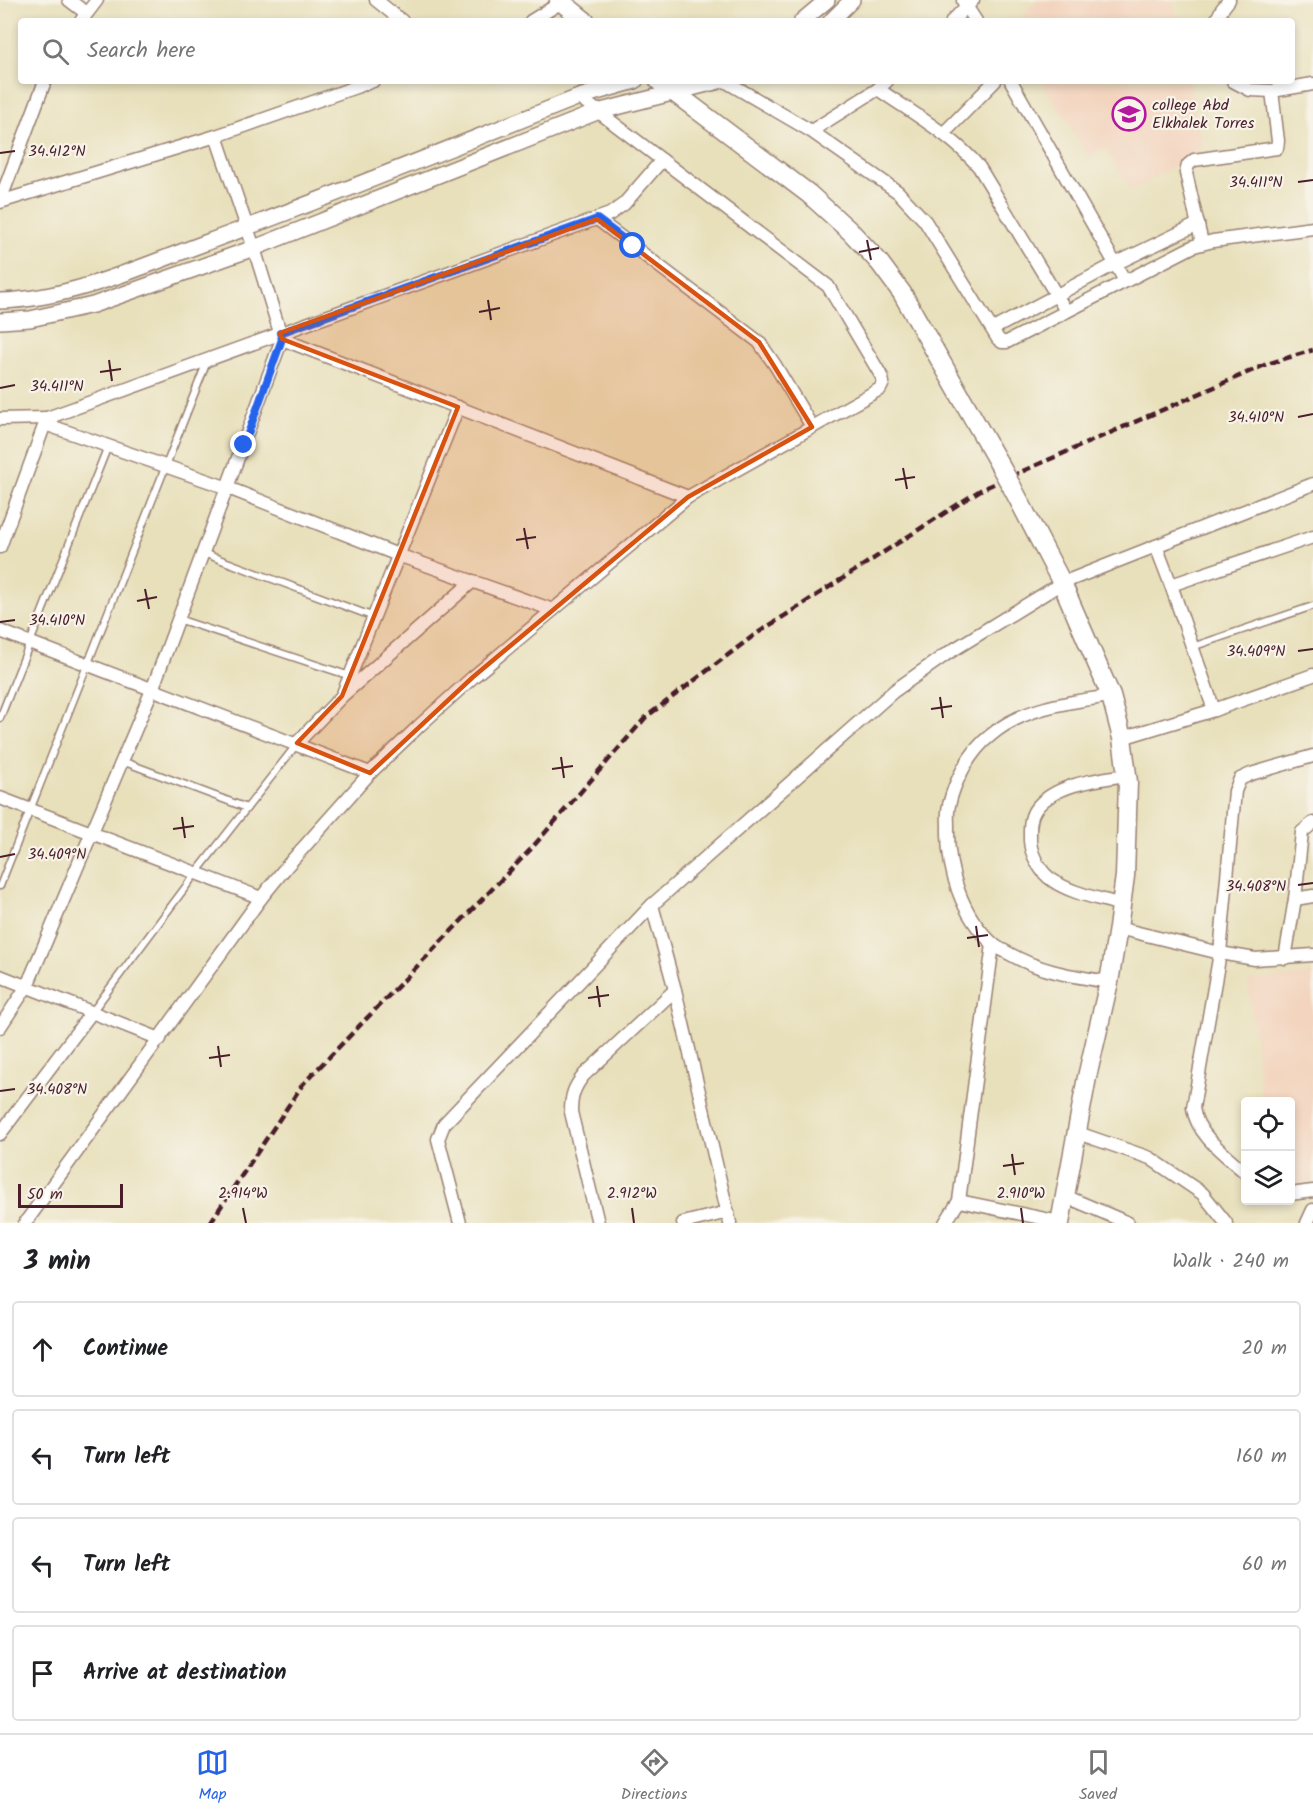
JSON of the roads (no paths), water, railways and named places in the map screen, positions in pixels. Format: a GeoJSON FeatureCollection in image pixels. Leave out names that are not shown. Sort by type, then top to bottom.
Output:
{"type":"FeatureCollection","features":[{"type":"Feature","properties":{"kind":"main road"},"geometry":{"type":"LineString","coordinates":[[560,1],[581,18]]}},
{"type":"Feature","properties":{"kind":"main road"},"geometry":{"type":"LineString","coordinates":[[666,87],[808,194],[851,232],[879,262],[902,293],[1012,487],[1062,583],[1111,696],[1122,738],[1128,775],[1126,855],[1118,928],[1060,1222]]}},
{"type":"Feature","properties":{"kind":"street"},"geometry":{"type":"LineString","coordinates":[[69,0],[84,17],[97,0]]}},
{"type":"Feature","properties":{"kind":"street"},"geometry":{"type":"LineString","coordinates":[[376,0],[398,18]]}},
{"type":"Feature","properties":{"kind":"street"},"geometry":{"type":"LineString","coordinates":[[805,18],[826,0]]}},
{"type":"Feature","properties":{"kind":"street"},"geometry":{"type":"LineString","coordinates":[[834,18],[852,0]]}},
{"type":"Feature","properties":{"kind":"street"},"geometry":{"type":"LineString","coordinates":[[1218,18],[1229,0]]}},
{"type":"Feature","properties":{"kind":"street"},"geometry":{"type":"LineString","coordinates":[[535,18],[560,1]]}},
{"type":"Feature","properties":{"kind":"street"},"geometry":{"type":"LineString","coordinates":[[955,18],[968,2],[975,18]]}},
{"type":"Feature","properties":{"kind":"street"},"geometry":{"type":"LineString","coordinates":[[0,202],[44,84]]}},
{"type":"Feature","properties":{"kind":"street"},"geometry":{"type":"LineString","coordinates":[[0,202],[216,136],[364,84]]}},
{"type":"Feature","properties":{"kind":"street"},"geometry":{"type":"LineString","coordinates":[[0,301],[54,293],[108,279],[248,228],[579,97],[624,84]]}},
{"type":"Feature","properties":{"kind":"street"},"geometry":{"type":"LineString","coordinates":[[0,321],[39,317],[93,304],[254,248],[597,112],[666,87],[692,84]]}},
{"type":"Feature","properties":{"kind":"street"},"geometry":{"type":"LineString","coordinates":[[730,84],[811,131],[909,202],[925,221],[1002,342],[1007,342],[1202,243],[1313,228]]}},
{"type":"Feature","properties":{"kind":"street"},"geometry":{"type":"LineString","coordinates":[[944,134],[991,84]]}},
{"type":"Feature","properties":{"kind":"street"},"geometry":{"type":"LineString","coordinates":[[1013,84],[1125,281]]}},
{"type":"Feature","properties":{"kind":"street"},"geometry":{"type":"LineString","coordinates":[[1239,84],[1250,90],[1272,91],[1313,84]]}},
{"type":"Feature","properties":{"kind":"street"},"geometry":{"type":"LineString","coordinates":[[811,131],[883,85],[969,155],[979,166],[1066,311]]}},
{"type":"Feature","properties":{"kind":"street"},"geometry":{"type":"LineString","coordinates":[[1202,243],[1186,173],[1188,165],[1194,160],[1277,148],[1272,91]]}},
{"type":"Feature","properties":{"kind":"street"},"geometry":{"type":"LineString","coordinates":[[25,1223],[261,898],[370,773],[465,684],[688,497],[880,388],[883,383],[882,377],[828,286],[579,97]]}},
{"type":"Feature","properties":{"kind":"street"},"geometry":{"type":"LineString","coordinates":[[0,1028],[27,986],[152,690],[228,488],[281,336],[248,228],[216,136]]}},
{"type":"Feature","properties":{"kind":"street"},"geometry":{"type":"LineString","coordinates":[[0,547],[46,421],[208,359],[281,336],[610,214],[624,204],[662,160]]}},
{"type":"Feature","properties":{"kind":"street"},"geometry":{"type":"LineString","coordinates":[[597,219],[759,342],[812,427]]}},
{"type":"Feature","properties":{"kind":"street"},"geometry":{"type":"LineString","coordinates":[[993,329],[1114,264],[1197,224]]}},
{"type":"Feature","properties":{"kind":"street"},"geometry":{"type":"LineString","coordinates":[[281,336],[688,497]]}},
{"type":"Feature","properties":{"kind":"street"},"geometry":{"type":"LineString","coordinates":[[342,696],[458,407]]}},
{"type":"Feature","properties":{"kind":"street"},"geometry":{"type":"LineString","coordinates":[[0,419],[46,421],[108,446],[228,488],[398,555],[553,610]]}},
{"type":"Feature","properties":{"kind":"street"},"geometry":{"type":"LineString","coordinates":[[460,1223],[438,1139],[444,1124],[652,905],[783,787],[894,691],[945,655],[1062,583],[1312,486]]}},
{"type":"Feature","properties":{"kind":"street"},"geometry":{"type":"LineString","coordinates":[[1171,585],[1313,537]]}},
{"type":"Feature","properties":{"kind":"street"},"geometry":{"type":"LineString","coordinates":[[1156,546],[1214,710]]}},
{"type":"Feature","properties":{"kind":"street"},"geometry":{"type":"LineString","coordinates":[[297,743],[342,696],[473,581]]}},
{"type":"Feature","properties":{"kind":"street"},"geometry":{"type":"LineString","coordinates":[[0,631],[297,743],[370,773]]}},
{"type":"Feature","properties":{"kind":"street"},"geometry":{"type":"LineString","coordinates":[[1122,738],[1214,710],[1313,675]]}},
{"type":"Feature","properties":{"kind":"street"},"geometry":{"type":"LineString","coordinates":[[1108,982],[1054,973],[1021,960],[993,944],[970,917],[955,884],[947,843],[948,807],[954,787],[969,759],[990,735],[1016,719],[1052,705],[1111,696]]}},
{"type":"Feature","properties":{"kind":"street"},"geometry":{"type":"LineString","coordinates":[[1241,1169],[1200,1129],[1193,1108],[1220,953],[1235,791],[1240,779],[1251,774],[1313,756]]}},
{"type":"Feature","properties":{"kind":"street"},"geometry":{"type":"LineString","coordinates":[[1121,905],[1068,888],[1051,880],[1039,866],[1030,848],[1030,827],[1034,811],[1045,800],[1062,790],[1087,781],[1128,775]]}},
{"type":"Feature","properties":{"kind":"street"},"geometry":{"type":"LineString","coordinates":[[0,798],[261,898]]}},
{"type":"Feature","properties":{"kind":"street"},"geometry":{"type":"LineString","coordinates":[[1285,958],[1295,899],[1302,832],[1313,823]]}},
{"type":"Feature","properties":{"kind":"street"},"geometry":{"type":"LineString","coordinates":[[1295,899],[1313,896]]}},
{"type":"Feature","properties":{"kind":"street"},"geometry":{"type":"LineString","coordinates":[[652,905],[675,990],[729,1217],[683,1223]]}},
{"type":"Feature","properties":{"kind":"street"},"geometry":{"type":"LineString","coordinates":[[1118,928],[1220,953],[1255,959],[1313,955]]}},
{"type":"Feature","properties":{"kind":"street"},"geometry":{"type":"LineString","coordinates":[[945,1223],[959,1202],[993,944]]}},
{"type":"Feature","properties":{"kind":"street"},"geometry":{"type":"LineString","coordinates":[[0,976],[160,1039]]}},
{"type":"Feature","properties":{"kind":"street"},"geometry":{"type":"LineString","coordinates":[[598,1223],[571,1112],[571,1099],[575,1086],[675,990]]}},
{"type":"Feature","properties":{"kind":"street"},"geometry":{"type":"LineString","coordinates":[[0,1134],[92,1012]]}},
{"type":"Feature","properties":{"kind":"street"},"geometry":{"type":"LineString","coordinates":[[1078,1133],[1150,1158],[1203,1194],[1226,1223]]}},
{"type":"Feature","properties":{"kind":"street"},"geometry":{"type":"LineString","coordinates":[[1295,1193],[1313,1191]]}},
{"type":"Feature","properties":{"kind":"street"},"geometry":{"type":"LineString","coordinates":[[1065,1196],[1128,1223]]}},
{"type":"Feature","properties":{"kind":"street"},"geometry":{"type":"LineString","coordinates":[[959,1202],[1060,1222]]}},
{"type":"Feature","properties":{"kind":"street"},"geometry":{"type":"LineString","coordinates":[[1307,1223],[1313,1210]]}},
{"type":"Feature","properties":{"kind":"lane"},"geometry":{"type":"LineString","coordinates":[[0,885],[208,359]]}},
{"type":"Feature","properties":{"kind":"lane"},"geometry":{"type":"LineString","coordinates":[[0,718],[108,446]]}},
{"type":"Feature","properties":{"kind":"lane"},"geometry":{"type":"LineString","coordinates":[[203,553],[374,617]]}},
{"type":"Feature","properties":{"kind":"lane"},"geometry":{"type":"LineString","coordinates":[[1192,647],[1313,606]]}},
{"type":"Feature","properties":{"kind":"lane"},"geometry":{"type":"LineString","coordinates":[[178,620],[350,676]]}},
{"type":"Feature","properties":{"kind":"lane"},"geometry":{"type":"LineString","coordinates":[[92,1012],[297,743]]}},
{"type":"Feature","properties":{"kind":"lane"},"geometry":{"type":"LineString","coordinates":[[122,760],[247,808]]}},
{"type":"Feature","properties":{"kind":"railway"},"geometry":{"type":"LineString","coordinates":[[210,1223],[303,1084],[530,850],[646,717],[753,636],[982,489],[1267,364],[1313,350]]}},
{"type":"Feature","properties":{"kind":"place","name":"college Abd Elkhalek Torres"},"geometry":{"type":"Point","coordinates":[1129,114]}}]}
